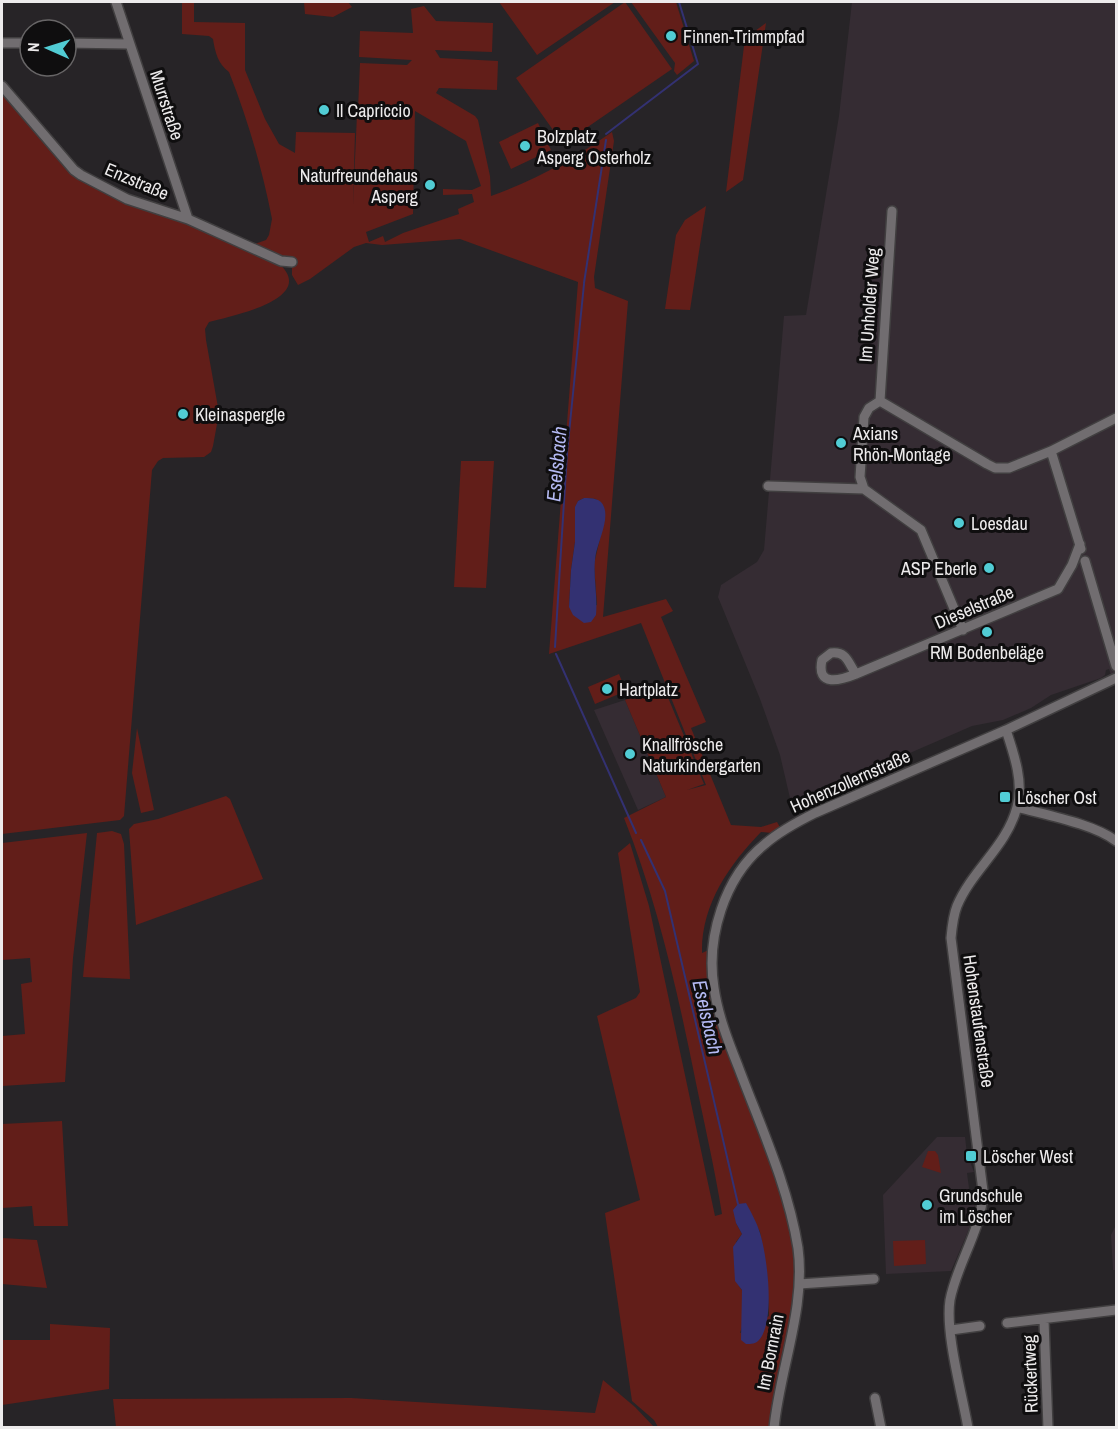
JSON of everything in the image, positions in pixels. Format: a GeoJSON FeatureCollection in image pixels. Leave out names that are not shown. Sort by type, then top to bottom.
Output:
{"type":"FeatureCollection","features":[{"type":"Feature","properties":{"kind":"street","name":"Murrstraße"},"geometry":{"type":"LineString","coordinates":[[116,2],[188,219]]}},
{"type":"Feature","properties":{"kind":"street"},"geometry":{"type":"LineString","coordinates":[[2,43],[18,43]]}},
{"type":"Feature","properties":{"kind":"street"},"geometry":{"type":"LineString","coordinates":[[78,43],[129,44]]}},
{"type":"Feature","properties":{"kind":"street","name":"Enzstraße"},"geometry":{"type":"LineString","coordinates":[[2,86],[74,170],[127,199],[188,219],[282,261],[292,262]]}},
{"type":"Feature","properties":{"kind":"street","name":"Im Unholder Weg"},"geometry":{"type":"LineString","coordinates":[[879,400],[892,211]]}},
{"type":"Feature","properties":{"kind":"street"},"geometry":{"type":"LineString","coordinates":[[864,489],[860,477],[864,417],[869,408],[879,400],[995,468],[1009,468],[1051,451],[1116,418]]}},
{"type":"Feature","properties":{"kind":"street"},"geometry":{"type":"LineString","coordinates":[[1051,451],[1116,666]]}},
{"type":"Feature","properties":{"kind":"street"},"geometry":{"type":"LineString","coordinates":[[768,486],[864,489],[921,530],[963,630]]}},
{"type":"Feature","properties":{"kind":"street","name":"Dieselstraße"},"geometry":{"type":"LineString","coordinates":[[856,674],[1058,589],[1072,565],[1080,544]]}},
{"type":"Feature","properties":{"kind":"street","name":"Hohenzollernstraße"},"geometry":{"type":"LineString","coordinates":[[799,1284],[798,1247],[786,1200],[726,1034],[714,989],[713,948],[724,900],[743,867],[763,845],[786,828],[815,813],[1006,730],[1116,678]]}},
{"type":"Feature","properties":{"kind":"street","name":"Hohenstaufenstraße"},"geometry":{"type":"LineString","coordinates":[[968,1428],[951,1330],[950,1303],[982,1206],[983,1191],[951,938],[954,917],[970,883],[997,848],[1017,807],[1018,776],[1006,730]]}},
{"type":"Feature","properties":{"kind":"street"},"geometry":{"type":"LineString","coordinates":[[1017,807],[1091,828],[1109,835],[1116,841]]}},
{"type":"Feature","properties":{"kind":"street"},"geometry":{"type":"LineString","coordinates":[[799,1284],[874,1279]]}},
{"type":"Feature","properties":{"kind":"street","name":"Im Bornrain"},"geometry":{"type":"LineString","coordinates":[[774,1428],[799,1284]]}},
{"type":"Feature","properties":{"kind":"street"},"geometry":{"type":"LineString","coordinates":[[1007,1323],[1116,1310]]}},
{"type":"Feature","properties":{"kind":"street","name":"Rückertweg"},"geometry":{"type":"LineString","coordinates":[[1044,1320],[1048,1428]]}},
{"type":"Feature","properties":{"kind":"street"},"geometry":{"type":"LineString","coordinates":[[951,1330],[980,1326]]}},
{"type":"Feature","properties":{"kind":"street"},"geometry":{"type":"LineString","coordinates":[[875,1398],[881,1428]]}},
{"type":"Feature","properties":{"kind":"shaded area"},"geometry":{"type":"Polygon","coordinates":[[[182,2],[194,2],[194,22],[245,23],[245,70],[265,119],[279,144],[295,153],[296,132],[355,133],[353,205],[357,114],[404,116],[405,112],[358,110],[360,63],[407,65],[412,60],[359,57],[360,31],[413,33],[411,9],[424,6],[436,21],[493,23],[492,52],[435,50],[440,58],[498,61],[497,90],[439,88],[436,93],[478,120],[490,176],[491,196],[554,168],[612,132],[614,141],[594,277],[595,288],[628,301],[603,617],[666,599],[673,611],[661,617],[706,722],[691,728],[731,825],[761,827],[777,822],[782,831],[761,832],[728,872],[706,918],[702,953],[713,948],[714,989],[786,1200],[799,1284],[774,1427],[658,1427],[654,1420],[632,1401],[605,1213],[640,1200],[597,1016],[636,998],[640,992],[618,853],[630,843],[649,906],[715,1216],[722,1214],[666,949],[647,883],[624,818],[666,797],[625,700],[662,683],[704,784],[687,790],[706,785],[641,623],[549,654],[578,282],[460,239],[382,245],[366,243],[354,247],[298,285],[292,275],[292,262],[249,246],[266,240],[272,219],[248,126],[229,72],[218,57],[213,39],[209,36],[182,34],[182,2]],[[415,111],[413,214],[366,232],[369,242],[383,236],[385,242],[403,233],[459,214],[458,209],[474,202],[472,194],[443,195],[443,189],[472,190],[481,186],[466,141],[415,111]],[[584,498],[578,501],[569,607],[597,605],[594,564],[605,517],[596,499],[584,498]],[[745,1203],[736,1223],[742,1234],[736,1242],[739,1286],[742,1290],[740,1333],[769,1316],[767,1274],[760,1232],[745,1203]]]}},
{"type":"Feature","properties":{"kind":"shaded area"},"geometry":{"type":"Polygon","coordinates":[[[304,2],[348,2],[352,7],[333,17],[305,14],[304,2]]]}},
{"type":"Feature","properties":{"kind":"shaded area"},"geometry":{"type":"Polygon","coordinates":[[[499,2],[615,2],[537,55],[499,2]]]}},
{"type":"Feature","properties":{"kind":"shaded area"},"geometry":{"type":"Polygon","coordinates":[[[625,2],[672,69],[563,144],[516,78],[625,2]]]}},
{"type":"Feature","properties":{"kind":"shaded area","name":"Finnen-Trimmpfad"},"geometry":{"type":"Polygon","coordinates":[[[631,2],[676,2],[694,61],[677,75],[674,71],[675,63],[631,2]]]}},
{"type":"Feature","properties":{"kind":"shaded area"},"geometry":{"type":"Polygon","coordinates":[[[852,2],[1116,2],[1116,672],[1112,678],[1109,669],[1106,670],[1105,675],[1101,678],[1051,695],[1031,708],[1003,720],[972,726],[880,766],[864,777],[793,811],[780,755],[760,699],[718,597],[721,585],[757,562],[764,550],[784,316],[806,315],[839,116],[852,2]]]}},
{"type":"Feature","properties":{"kind":"shaded area"},"geometry":{"type":"Polygon","coordinates":[[[766,23],[743,180],[726,192],[745,38],[766,23]]]}},
{"type":"Feature","properties":{"kind":"shaded area"},"geometry":{"type":"Polygon","coordinates":[[[2,86],[74,170],[127,199],[188,219],[277,262],[288,275],[288,286],[281,295],[268,303],[209,322],[205,329],[206,340],[219,413],[211,452],[204,457],[163,458],[152,470],[124,816],[120,820],[2,834],[2,86]]]}},
{"type":"Feature","properties":{"kind":"shaded area","name":"Bolzplatz Asperg Osterholz"},"geometry":{"type":"Polygon","coordinates":[[[538,123],[551,150],[511,169],[499,142],[538,123]]]}},
{"type":"Feature","properties":{"kind":"shaded area"},"geometry":{"type":"Polygon","coordinates":[[[706,206],[690,310],[665,309],[676,235],[685,220],[706,206]]]}},
{"type":"Feature","properties":{"kind":"shaded area"},"geometry":{"type":"Polygon","coordinates":[[[461,461],[494,461],[486,588],[454,587],[461,461]]]}},
{"type":"Feature","properties":{"kind":"shaded area"},"geometry":{"type":"Polygon","coordinates":[[[593,498],[601,502],[605,517],[595,561],[596,615],[591,622],[584,623],[573,615],[569,607],[575,542],[575,507],[578,501],[593,498]]]}},
{"type":"Feature","properties":{"kind":"shaded area","name":"Hartplatz"},"geometry":{"type":"Polygon","coordinates":[[[619,674],[626,691],[595,704],[588,687],[619,674]]]}},
{"type":"Feature","properties":{"kind":"shaded area","name":"Knallfrösche Naturkindergarten"},"geometry":{"type":"Polygon","coordinates":[[[625,700],[666,797],[638,810],[594,710],[625,700]]]}},
{"type":"Feature","properties":{"kind":"shaded area"},"geometry":{"type":"Polygon","coordinates":[[[137,728],[154,810],[141,813],[132,773],[137,728]]]}},
{"type":"Feature","properties":{"kind":"shaded area"},"geometry":{"type":"Polygon","coordinates":[[[226,796],[230,799],[263,879],[136,925],[129,829],[134,824],[158,819],[226,796]]]}},
{"type":"Feature","properties":{"kind":"shaded area"},"geometry":{"type":"Polygon","coordinates":[[[112,831],[121,834],[124,844],[130,979],[83,977],[97,833],[112,831]]]}},
{"type":"Feature","properties":{"kind":"shaded area"},"geometry":{"type":"Polygon","coordinates":[[[87,833],[73,958],[65,1082],[2,1086],[2,1036],[25,1034],[21,984],[32,982],[30,958],[2,960],[2,843],[87,833]]]}},
{"type":"Feature","properties":{"kind":"shaded area"},"geometry":{"type":"Polygon","coordinates":[[[62,1121],[68,1226],[34,1226],[32,1206],[2,1208],[2,1124],[62,1121]]]}},
{"type":"Feature","properties":{"kind":"shaded area","name":"Grundschule im Löscher"},"geometry":{"type":"Polygon","coordinates":[[[937,1137],[965,1137],[967,1154],[974,1172],[967,1173],[968,1205],[975,1205],[969,1229],[951,1271],[886,1274],[883,1195],[937,1137]]]}},
{"type":"Feature","properties":{"kind":"shaded area"},"geometry":{"type":"Polygon","coordinates":[[[928,1151],[935,1151],[938,1155],[941,1173],[922,1167],[928,1151]]]}},
{"type":"Feature","properties":{"kind":"shaded area"},"geometry":{"type":"Polygon","coordinates":[[[746,1203],[760,1233],[765,1257],[769,1304],[764,1331],[758,1341],[753,1344],[746,1344],[741,1340],[742,1290],[735,1281],[733,1247],[742,1234],[733,1210],[738,1204],[746,1203]]]}},
{"type":"Feature","properties":{"kind":"shaded area"},"geometry":{"type":"Polygon","coordinates":[[[1116,1225],[1116,1270],[1113,1270],[1111,1235],[1116,1225]]]}},
{"type":"Feature","properties":{"kind":"shaded area"},"geometry":{"type":"Polygon","coordinates":[[[2,1238],[37,1240],[47,1288],[2,1284],[2,1238]]]}},
{"type":"Feature","properties":{"kind":"shaded area"},"geometry":{"type":"Polygon","coordinates":[[[925,1240],[926,1264],[894,1266],[893,1241],[925,1240]]]}},
{"type":"Feature","properties":{"kind":"shaded area"},"geometry":{"type":"Polygon","coordinates":[[[50,1324],[110,1328],[109,1389],[2,1405],[2,1340],[50,1340],[50,1324]]]}},
{"type":"Feature","properties":{"kind":"shaded area"},"geometry":{"type":"Polygon","coordinates":[[[603,1380],[635,1407],[654,1427],[116,1427],[113,1399],[351,1398],[595,1413],[603,1380]]]}},
{"type":"Feature","properties":{"kind":"waterway","name":"Eselsbach"},"geometry":{"type":"LineString","coordinates":[[606,134],[698,64],[679,2]]}},
{"type":"Feature","properties":{"kind":"waterway","name":"Eselsbach"},"geometry":{"type":"LineString","coordinates":[[584,283],[606,140]]}},
{"type":"Feature","properties":{"kind":"waterway","name":"Eselsbach"},"geometry":{"type":"LineString","coordinates":[[555,647],[567,453],[584,284]]}},
{"type":"Feature","properties":{"kind":"waterway","name":"Eselsbach"},"geometry":{"type":"LineString","coordinates":[[556,654],[636,833]]}},
{"type":"Feature","properties":{"kind":"waterway","name":"Eselsbach"},"geometry":{"type":"LineString","coordinates":[[641,840],[665,891],[738,1204]]}},
{"type":"Feature","properties":{"kind":"place","name":"Finnen-Trimmpfad"},"geometry":{"type":"Point","coordinates":[671,36]}},
{"type":"Feature","properties":{"kind":"place","name":"Il Capriccio"},"geometry":{"type":"Point","coordinates":[324,110]}},
{"type":"Feature","properties":{"kind":"place","name":"Bolzplatz Asperg Osterholz"},"geometry":{"type":"Point","coordinates":[525,146]}},
{"type":"Feature","properties":{"kind":"place","name":"Naturfreundehaus Asperg"},"geometry":{"type":"Point","coordinates":[430,185]}},
{"type":"Feature","properties":{"kind":"place","name":"Kleinaspergle"},"geometry":{"type":"Point","coordinates":[183,414]}},
{"type":"Feature","properties":{"kind":"place","name":"Axians Rhön-Montage"},"geometry":{"type":"Point","coordinates":[841,443]}},
{"type":"Feature","properties":{"kind":"place","name":"Loesdau"},"geometry":{"type":"Point","coordinates":[959,523]}},
{"type":"Feature","properties":{"kind":"place","name":"ASP Eberle"},"geometry":{"type":"Point","coordinates":[989,568]}},
{"type":"Feature","properties":{"kind":"place","name":"RM Bodenbeläge"},"geometry":{"type":"Point","coordinates":[987,632]}},
{"type":"Feature","properties":{"kind":"place","name":"Hartplatz"},"geometry":{"type":"Point","coordinates":[607,689]}},
{"type":"Feature","properties":{"kind":"place","name":"Knallfrösche Naturkindergarten"},"geometry":{"type":"Point","coordinates":[630,754]}},
{"type":"Feature","properties":{"kind":"place","name":"Löscher Ost"},"geometry":{"type":"Point","coordinates":[1005,797]}},
{"type":"Feature","properties":{"kind":"place","name":"Löscher West"},"geometry":{"type":"Point","coordinates":[971,1156]}},
{"type":"Feature","properties":{"kind":"place","name":"Grundschule im Löscher"},"geometry":{"type":"Point","coordinates":[927,1205]}}]}
